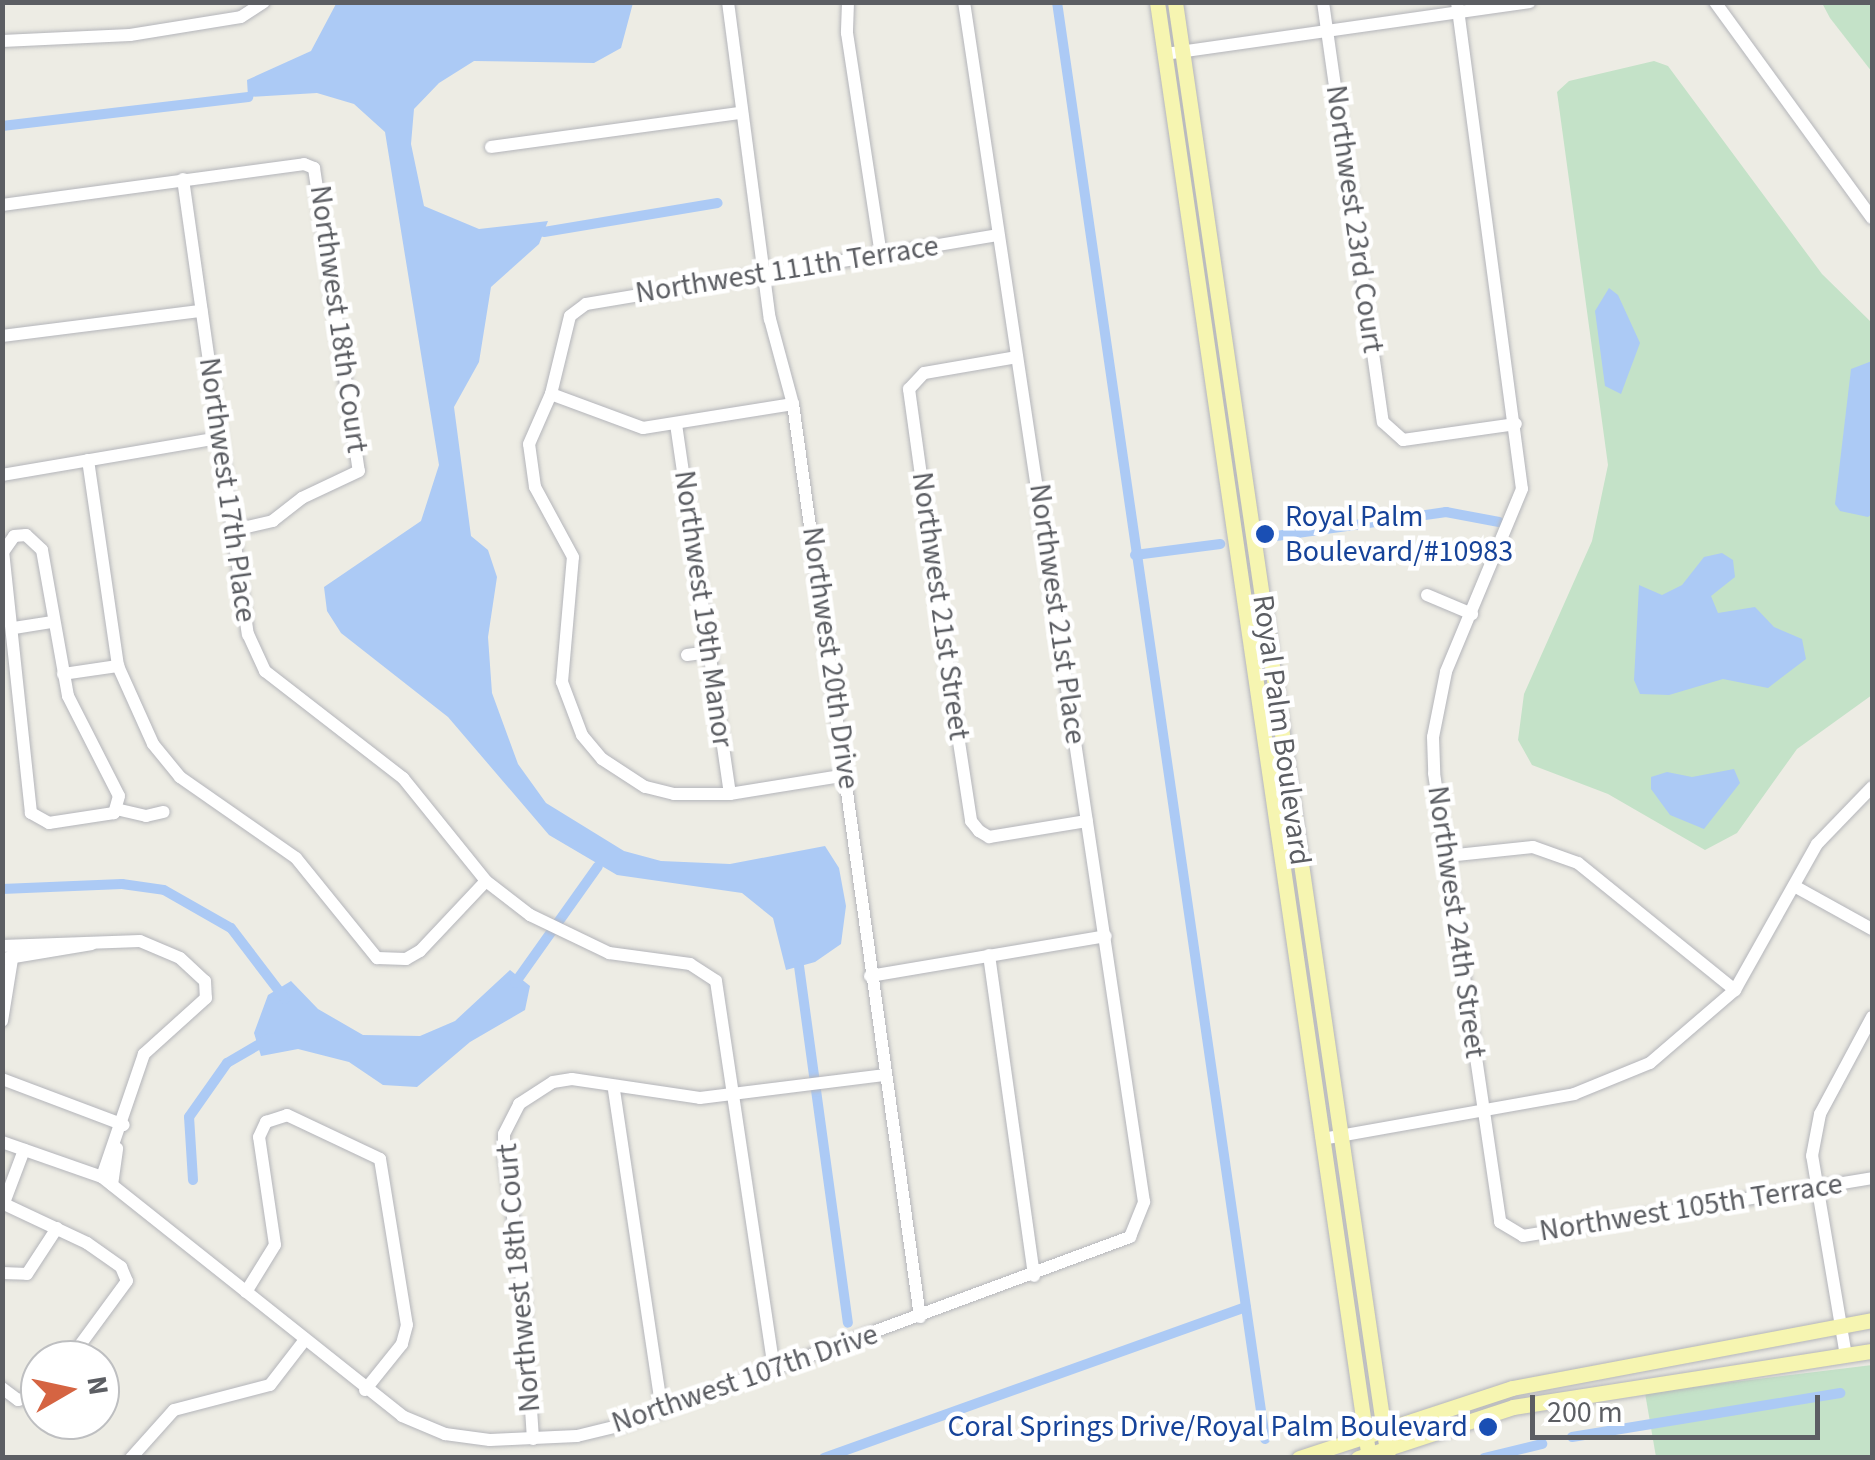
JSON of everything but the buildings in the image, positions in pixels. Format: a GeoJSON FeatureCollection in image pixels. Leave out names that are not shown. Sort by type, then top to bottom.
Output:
{"type":"FeatureCollection","features":[{"type":"Feature","properties":{"kind":"main road","name":"Royal Palm Boulevard"},"geometry":{"type":"LineString","coordinates":[[1158,2],[1365,1434],[1365,1456]]}},
{"type":"Feature","properties":{"kind":"main road","name":"Royal Palm Boulevard"},"geometry":{"type":"LineString","coordinates":[[1175,2],[1387,1452]]}},
{"type":"Feature","properties":{"kind":"main road"},"geometry":{"type":"LineString","coordinates":[[1300,1458],[1512,1388],[1872,1320]]}},
{"type":"Feature","properties":{"kind":"main road"},"geometry":{"type":"LineString","coordinates":[[1365,1456],[1387,1452],[1513,1407],[1872,1351]]}},
{"type":"Feature","properties":{"kind":"street"},"geometry":{"type":"LineString","coordinates":[[2,41],[130,34],[241,17],[264,2]]}},
{"type":"Feature","properties":{"kind":"street","name":"Northwest 20th Drive"},"geometry":{"type":"LineString","coordinates":[[728,2],[738,113],[764,274],[793,404],[920,1317]]}},
{"type":"Feature","properties":{"kind":"street"},"geometry":{"type":"LineString","coordinates":[[848,2],[847,33],[880,254]]}},
{"type":"Feature","properties":{"kind":"street","name":"Northwest 21st Place"},"geometry":{"type":"LineString","coordinates":[[964,2],[1144,1202],[1138,1226]]}},
{"type":"Feature","properties":{"kind":"street","name":"Northwest 23rd Court"},"geometry":{"type":"LineString","coordinates":[[1323,2],[1382,422],[1390,434],[1404,440],[1516,424]]}},
{"type":"Feature","properties":{"kind":"street"},"geometry":{"type":"LineString","coordinates":[[1165,54],[1458,8],[1529,2]]}},
{"type":"Feature","properties":{"kind":"street"},"geometry":{"type":"LineString","coordinates":[[1715,2],[1872,218]]}},
{"type":"Feature","properties":{"kind":"street","name":"Northwest 24th Street"},"geometry":{"type":"LineString","coordinates":[[1458,8],[1522,490],[1446,672],[1433,737],[1500,1222],[1509,1234]]}},
{"type":"Feature","properties":{"kind":"street"},"geometry":{"type":"LineString","coordinates":[[491,146],[738,113]]}},
{"type":"Feature","properties":{"kind":"street","name":"Northwest 18th Court"},"geometry":{"type":"LineString","coordinates":[[183,179],[304,164],[314,168],[359,471],[302,498],[273,522],[234,530]]}},
{"type":"Feature","properties":{"kind":"street"},"geometry":{"type":"LineString","coordinates":[[2,205],[183,179]]}},
{"type":"Feature","properties":{"kind":"street","name":"Northwest 17th Place"},"geometry":{"type":"LineString","coordinates":[[183,179],[248,634],[265,671],[403,778],[486,881],[566,936],[610,952],[706,969],[723,997],[774,1369]]}},
{"type":"Feature","properties":{"kind":"street","name":"Northwest 111th Terrace"},"geometry":{"type":"LineString","coordinates":[[551,394],[577,308],[997,236]]}},
{"type":"Feature","properties":{"kind":"street"},"geometry":{"type":"LineString","coordinates":[[2,336],[201,311]]}},
{"type":"Feature","properties":{"kind":"street","name":"Northwest 21st Street"},"geometry":{"type":"LineString","coordinates":[[1017,357],[914,379],[909,389],[950,683],[971,822],[979,831],[989,836],[1087,821]]}},
{"type":"Feature","properties":{"kind":"street"},"geometry":{"type":"LineString","coordinates":[[793,404],[676,424],[623,425],[551,394],[529,444],[535,487],[573,557],[562,682],[582,735],[622,774],[674,794],[730,794],[847,775]]}},
{"type":"Feature","properties":{"kind":"street","name":"Northwest 19th Manor"},"geometry":{"type":"LineString","coordinates":[[676,424],[730,794]]}},
{"type":"Feature","properties":{"kind":"street"},"geometry":{"type":"LineString","coordinates":[[2,475],[218,438]]}},
{"type":"Feature","properties":{"kind":"street"},"geometry":{"type":"LineString","coordinates":[[88,460],[118,666],[153,744],[180,777],[296,858],[367,951],[390,962],[420,951],[486,881]]}},
{"type":"Feature","properties":{"kind":"street"},"geometry":{"type":"LineString","coordinates":[[116,809],[119,796],[78,724],[53,622],[42,550],[37,539],[14,536],[3,552],[31,813],[49,823],[116,809],[146,816],[164,812]]}},
{"type":"Feature","properties":{"kind":"street"},"geometry":{"type":"LineString","coordinates":[[1427,595],[1472,614]]}},
{"type":"Feature","properties":{"kind":"street"},"geometry":{"type":"LineString","coordinates":[[14,628],[53,622]]}},
{"type":"Feature","properties":{"kind":"street"},"geometry":{"type":"LineString","coordinates":[[687,655],[709,652]]}},
{"type":"Feature","properties":{"kind":"street"},"geometry":{"type":"LineString","coordinates":[[64,674],[118,666]]}},
{"type":"Feature","properties":{"kind":"street"},"geometry":{"type":"LineString","coordinates":[[1322,1139],[1614,1080],[1682,1040],[1735,990],[1817,844],[1872,787]]}},
{"type":"Feature","properties":{"kind":"street"},"geometry":{"type":"LineString","coordinates":[[1448,856],[1509,846],[1553,852],[1578,864],[1735,990]]}},
{"type":"Feature","properties":{"kind":"street"},"geometry":{"type":"LineString","coordinates":[[1794,886],[1872,929]]}},
{"type":"Feature","properties":{"kind":"street"},"geometry":{"type":"LineString","coordinates":[[870,976],[1106,936]]}},
{"type":"Feature","properties":{"kind":"street"},"geometry":{"type":"LineString","coordinates":[[2,1021],[8,953],[77,950],[98,940],[162,948],[208,988],[206,998],[144,1054],[116,1145],[120,1162],[107,1181]]}},
{"type":"Feature","properties":{"kind":"street"},"geometry":{"type":"LineString","coordinates":[[988,956],[1034,1276]]}},
{"type":"Feature","properties":{"kind":"street"},"geometry":{"type":"LineString","coordinates":[[1846,1356],[1812,1156],[1820,1114],[1872,1017]]}},
{"type":"Feature","properties":{"kind":"street"},"geometry":{"type":"LineString","coordinates":[[662,1410],[614,1090],[736,1094],[884,1075]]}},
{"type":"Feature","properties":{"kind":"street"},"geometry":{"type":"LineString","coordinates":[[2,1079],[124,1124]]}},
{"type":"Feature","properties":{"kind":"street","name":"Northwest 18th Court"},"geometry":{"type":"LineString","coordinates":[[532,1439],[524,1288],[504,1153],[509,1119],[518,1104],[552,1082],[572,1079],[614,1090]]}},
{"type":"Feature","properties":{"kind":"street"},"geometry":{"type":"LineString","coordinates":[[246,1292],[275,1245],[260,1137],[266,1122],[286,1115],[380,1160],[407,1325],[402,1344],[365,1390]]}},
{"type":"Feature","properties":{"kind":"street","name":"Northwest 107th Drive"},"geometry":{"type":"LineString","coordinates":[[2,1142],[107,1181],[365,1390],[402,1416],[445,1434],[532,1439],[578,1436],[662,1410],[1114,1248],[1138,1226]]}},
{"type":"Feature","properties":{"kind":"street"},"geometry":{"type":"LineString","coordinates":[[24,1150],[3,1203],[57,1228],[120,1268],[127,1282],[84,1340]]}},
{"type":"Feature","properties":{"kind":"street","name":"Northwest 105th Terrace"},"geometry":{"type":"LineString","coordinates":[[1509,1234],[1872,1178]]}},
{"type":"Feature","properties":{"kind":"street"},"geometry":{"type":"LineString","coordinates":[[2,1274],[27,1274],[57,1228]]}},
{"type":"Feature","properties":{"kind":"street"},"geometry":{"type":"LineString","coordinates":[[131,1458],[174,1410],[270,1385],[304,1341]]}},
{"type":"Feature","properties":{"kind":"green space"},"geometry":{"type":"Polygon","coordinates":[[[1822,3],[1872,3],[1872,72],[1830,18],[1822,3]]]}},
{"type":"Feature","properties":{"kind":"green space"},"geometry":{"type":"Polygon","coordinates":[[[1654,61],[1668,66],[1822,274],[1872,323],[1872,695],[1797,749],[1737,833],[1705,850],[1608,794],[1532,765],[1518,740],[1524,694],[1592,541],[1608,465],[1557,92],[1569,81],[1654,61]]]}},
{"type":"Feature","properties":{"kind":"green space"},"geometry":{"type":"Polygon","coordinates":[[[1872,1365],[1872,1457],[1656,1457],[1645,1393],[1872,1365]]]}},
{"type":"Feature","properties":{"kind":"water"},"geometry":{"type":"Polygon","coordinates":[[[337,2],[633,3],[621,48],[594,63],[474,61],[439,83],[414,109],[411,144],[424,206],[479,229],[548,221],[539,244],[491,287],[479,362],[454,407],[471,536],[488,550],[497,577],[488,637],[492,693],[518,764],[546,803],[624,851],[661,861],[730,864],[825,846],[839,868],[846,906],[841,944],[815,962],[786,970],[773,918],[742,893],[617,875],[549,835],[448,717],[341,633],[327,611],[324,587],[421,521],[439,465],[385,132],[354,104],[317,93],[248,97],[247,80],[311,51],[337,2]]]}},
{"type":"Feature","properties":{"kind":"water"},"geometry":{"type":"Polygon","coordinates":[[[1609,288],[1618,295],[1640,343],[1621,394],[1605,386],[1595,311],[1609,288]]]}},
{"type":"Feature","properties":{"kind":"water"},"geometry":{"type":"Polygon","coordinates":[[[1872,361],[1872,514],[1868,517],[1840,511],[1835,504],[1851,369],[1872,361]]]}},
{"type":"Feature","properties":{"kind":"water"},"geometry":{"type":"Polygon","coordinates":[[[1722,553],[1733,560],[1735,577],[1711,596],[1718,613],[1755,607],[1774,627],[1802,639],[1806,659],[1768,688],[1723,679],[1669,695],[1640,694],[1634,680],[1639,585],[1662,595],[1682,585],[1704,557],[1722,553]]]}},
{"type":"Feature","properties":{"kind":"water"},"geometry":{"type":"Polygon","coordinates":[[[1734,769],[1740,783],[1704,829],[1670,815],[1651,789],[1651,777],[1667,772],[1692,777],[1734,769]]]}},
{"type":"Feature","properties":{"kind":"water"},"geometry":{"type":"Polygon","coordinates":[[[510,970],[530,986],[525,1010],[470,1042],[417,1087],[383,1085],[349,1062],[298,1049],[261,1056],[254,1033],[268,995],[291,981],[318,1009],[363,1035],[420,1036],[455,1021],[510,970]]]}},
{"type":"Feature","properties":{"kind":"waterway"},"geometry":{"type":"LineString","coordinates":[[1057,2],[1265,1439]]}},
{"type":"Feature","properties":{"kind":"waterway"},"geometry":{"type":"LineString","coordinates":[[2,126],[248,97]]}},
{"type":"Feature","properties":{"kind":"waterway"},"geometry":{"type":"LineString","coordinates":[[544,232],[718,203]]}},
{"type":"Feature","properties":{"kind":"waterway"},"geometry":{"type":"LineString","coordinates":[[1276,536],[1446,512],[1499,522]]}},
{"type":"Feature","properties":{"kind":"waterway"},"geometry":{"type":"LineString","coordinates":[[1135,555],[1220,544]]}},
{"type":"Feature","properties":{"kind":"waterway"},"geometry":{"type":"LineString","coordinates":[[515,983],[598,866]]}},
{"type":"Feature","properties":{"kind":"waterway"},"geometry":{"type":"LineString","coordinates":[[2,889],[122,884],[164,890],[231,928],[285,999]]}},
{"type":"Feature","properties":{"kind":"waterway"},"geometry":{"type":"LineString","coordinates":[[799,966],[848,1323]]}},
{"type":"Feature","properties":{"kind":"waterway"},"geometry":{"type":"LineString","coordinates":[[193,1180],[189,1117],[227,1063],[270,1038]]}},
{"type":"Feature","properties":{"kind":"waterway"},"geometry":{"type":"LineString","coordinates":[[824,1458],[1246,1307]]}},
{"type":"Feature","properties":{"kind":"waterway"},"geometry":{"type":"LineString","coordinates":[[1572,1437],[1840,1393]]}},
{"type":"Feature","properties":{"kind":"waterway"},"geometry":{"type":"LineString","coordinates":[[1484,1458],[1542,1444]]}},
{"type":"Feature","properties":{"kind":"place","name":"Royal Palm Boulevard/#10983"},"geometry":{"type":"Point","coordinates":[1265,534]}},
{"type":"Feature","properties":{"kind":"place","name":"Coral Springs Drive/Royal Palm Boulevard"},"geometry":{"type":"Point","coordinates":[1488,1427]}}]}
